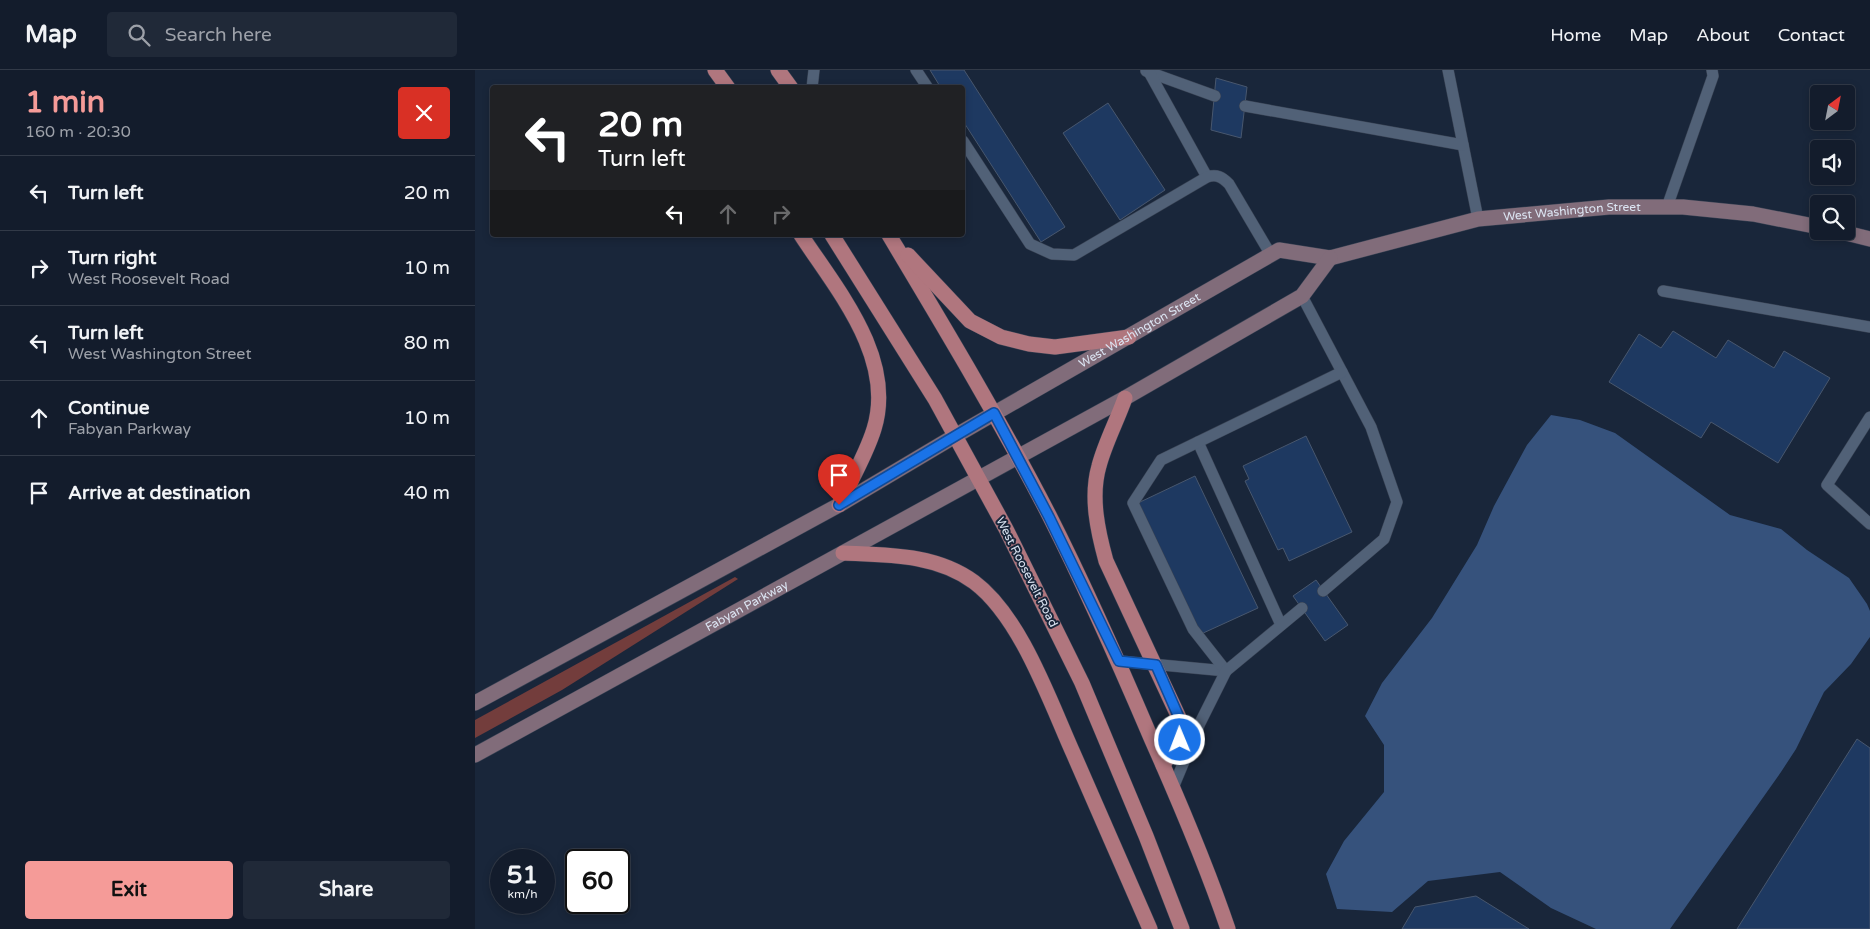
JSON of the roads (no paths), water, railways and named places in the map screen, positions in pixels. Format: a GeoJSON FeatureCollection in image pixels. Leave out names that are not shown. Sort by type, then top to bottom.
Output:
{"type":"FeatureCollection","features":[{"type":"Feature","properties":{"kind":"main road"},"geometry":{"type":"LineString","coordinates":[[715,70],[726,85]]}},
{"type":"Feature","properties":{"kind":"main road"},"geometry":{"type":"LineString","coordinates":[[778,70],[789,85]]}},
{"type":"Feature","properties":{"kind":"main road","name":"West Washington Street"},"geometry":{"type":"LineString","coordinates":[[955,436],[1279,250],[1330,258],[1478,219],[1609,207],[1683,206],[1753,214],[1810,225]]}},
{"type":"Feature","properties":{"kind":"main road"},"geometry":{"type":"LineString","coordinates":[[1855,235],[1870,239]]}},
{"type":"Feature","properties":{"kind":"main road"},"geometry":{"type":"LineString","coordinates":[[802,237],[862,329],[873,354],[877,378],[878,408],[874,428],[839,505]]}},
{"type":"Feature","properties":{"kind":"main road","name":"West Roosevelt Road"},"geometry":{"type":"LineString","coordinates":[[833,237],[935,399],[1006,529],[1082,683],[1146,836],[1182,929]]}},
{"type":"Feature","properties":{"kind":"main road"},"geometry":{"type":"LineString","coordinates":[[890,237],[994,413],[1049,517],[1119,661],[1211,879],[1228,929]]}},
{"type":"Feature","properties":{"kind":"main road"},"geometry":{"type":"LineString","coordinates":[[891,237],[970,321],[1001,337],[1029,344],[1055,347],[1129,337]]}},
{"type":"Feature","properties":{"kind":"main road"},"geometry":{"type":"LineString","coordinates":[[1018,456],[1125,398],[1302,296],[1330,258]]}},
{"type":"Feature","properties":{"kind":"main road"},"geometry":{"type":"LineString","coordinates":[[1125,398],[1098,467],[1095,499],[1099,534],[1106,561],[1181,722],[1183,731],[1180,740],[1163,765]]}},
{"type":"Feature","properties":{"kind":"main road"},"geometry":{"type":"LineString","coordinates":[[475,703],[839,505],[955,436]]}},
{"type":"Feature","properties":{"kind":"main road","name":"Fabyan Parkway"},"geometry":{"type":"LineString","coordinates":[[475,754],[1018,456]]}},
{"type":"Feature","properties":{"kind":"main road"},"geometry":{"type":"LineString","coordinates":[[843,553],[898,556],[938,562],[974,582],[1005,613],[1032,661],[1150,929]]}},
{"type":"Feature","properties":{"kind":"lane"},"geometry":{"type":"LineString","coordinates":[[812,85],[814,70]]}},
{"type":"Feature","properties":{"kind":"lane"},"geometry":{"type":"LineString","coordinates":[[916,70],[926,85]]}},
{"type":"Feature","properties":{"kind":"lane"},"geometry":{"type":"LineString","coordinates":[[1449,70],[1478,219]]}},
{"type":"Feature","properties":{"kind":"lane"},"geometry":{"type":"LineString","coordinates":[[1667,207],[1713,76],[1712,70]]}},
{"type":"Feature","properties":{"kind":"lane"},"geometry":{"type":"LineString","coordinates":[[1146,71],[1215,96]]}},
{"type":"Feature","properties":{"kind":"lane"},"geometry":{"type":"LineString","coordinates":[[1146,71],[1207,177]]}},
{"type":"Feature","properties":{"kind":"lane"},"geometry":{"type":"LineString","coordinates":[[1245,106],[1463,145]]}},
{"type":"Feature","properties":{"kind":"lane"},"geometry":{"type":"LineString","coordinates":[[965,144],[1030,244],[1052,254],[1074,255],[1207,177],[1214,175],[1222,177],[1229,184],[1271,255]]}},
{"type":"Feature","properties":{"kind":"lane"},"geometry":{"type":"LineString","coordinates":[[1663,291],[1870,327]]}},
{"type":"Feature","properties":{"kind":"lane"},"geometry":{"type":"LineString","coordinates":[[1302,296],[1371,427],[1397,502],[1383,539],[1323,591]]}},
{"type":"Feature","properties":{"kind":"lane"},"geometry":{"type":"LineString","coordinates":[[1227,671],[1193,629],[1133,503],[1161,460],[1342,372]]}},
{"type":"Feature","properties":{"kind":"lane"},"geometry":{"type":"LineString","coordinates":[[1870,417],[1827,485],[1870,524]]}},
{"type":"Feature","properties":{"kind":"lane"},"geometry":{"type":"LineString","coordinates":[[1198,442],[1281,625]]}},
{"type":"Feature","properties":{"kind":"lane"},"geometry":{"type":"LineString","coordinates":[[1173,788],[1200,723],[1227,671],[1302,608]]}},
{"type":"Feature","properties":{"kind":"lane"},"geometry":{"type":"LineString","coordinates":[[1119,661],[1227,671]]}},
{"type":"Feature","properties":{"kind":"water"},"geometry":{"type":"Polygon","coordinates":[[[1551,415],[1580,420],[1615,433],[1730,515],[1781,529],[1807,550],[1849,578],[1870,611],[1870,637],[1851,664],[1824,692],[1796,749],[1670,929],[1596,929],[1551,908],[1500,872],[1428,881],[1392,912],[1337,909],[1326,874],[1344,841],[1384,792],[1384,745],[1365,716],[1382,683],[1432,618],[1477,545],[1494,506],[1527,445],[1551,415]]]}}]}
